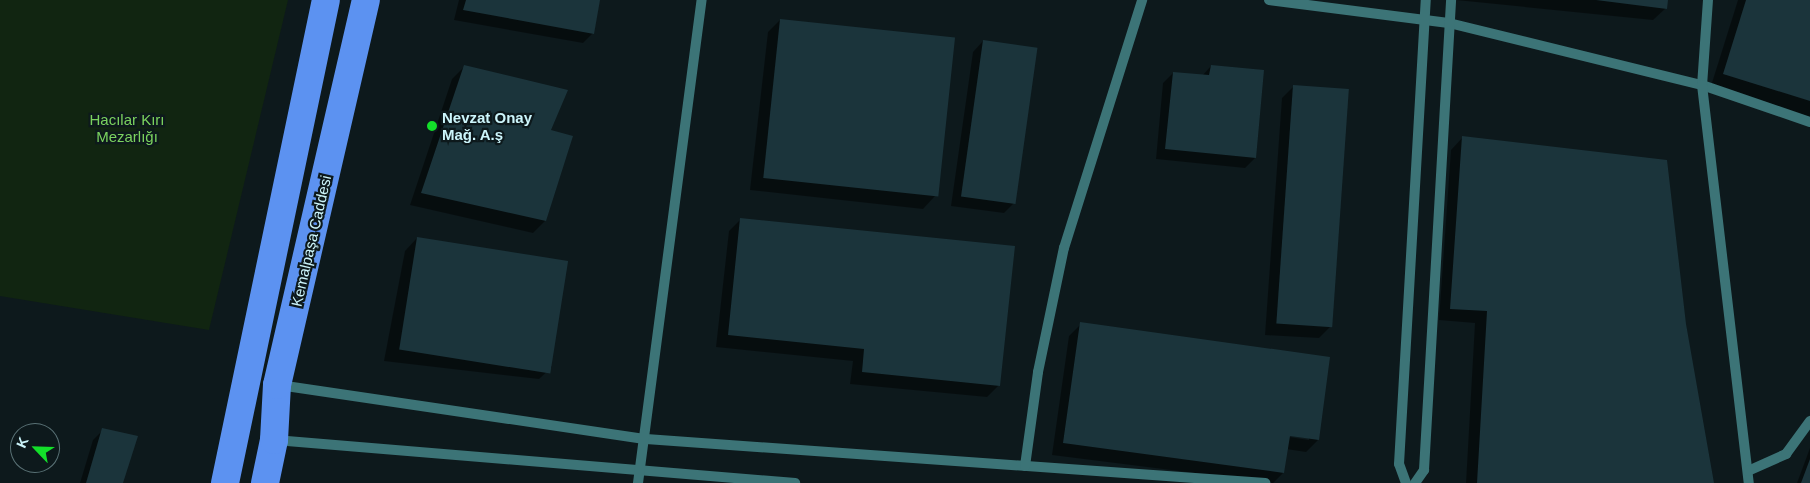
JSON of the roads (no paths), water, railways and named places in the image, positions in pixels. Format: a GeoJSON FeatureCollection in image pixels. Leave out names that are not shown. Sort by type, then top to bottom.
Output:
{"type":"FeatureCollection","features":[{"type":"Feature","properties":{"kind":"main road"},"geometry":{"type":"LineString","coordinates":[[225,483],[326,0]]}},
{"type":"Feature","properties":{"kind":"main road","name":"Kemalpaşa Caddesi"},"geometry":{"type":"LineString","coordinates":[[265,483],[274,440],[277,385],[366,0]]}},
{"type":"Feature","properties":{"kind":"street"},"geometry":{"type":"LineString","coordinates":[[638,483],[646,439],[702,0]]}},
{"type":"Feature","properties":{"kind":"street"},"geometry":{"type":"LineString","coordinates":[[1025,466],[1038,372],[1064,248],[1142,0]]}},
{"type":"Feature","properties":{"kind":"street"},"geometry":{"type":"LineString","coordinates":[[1269,0],[1449,23],[1702,84],[1810,122]]}},
{"type":"Feature","properties":{"kind":"street"},"geometry":{"type":"LineString","coordinates":[[1406,483],[1399,464],[1426,0]]}},
{"type":"Feature","properties":{"kind":"street"},"geometry":{"type":"LineString","coordinates":[[1415,483],[1424,470],[1451,0]]}},
{"type":"Feature","properties":{"kind":"street"},"geometry":{"type":"LineString","coordinates":[[1708,0],[1702,84],[1749,483]]}},
{"type":"Feature","properties":{"kind":"street"},"geometry":{"type":"LineString","coordinates":[[277,385],[646,439],[1265,483]]}},
{"type":"Feature","properties":{"kind":"street"},"geometry":{"type":"LineString","coordinates":[[1748,472],[1786,454],[1810,421]]}},
{"type":"Feature","properties":{"kind":"street"},"geometry":{"type":"LineString","coordinates":[[274,440],[796,483]]}},
{"type":"Feature","properties":{"kind":"place","name":"Nevzat Onay Mağ. A.ş"},"geometry":{"type":"Point","coordinates":[432,126]}},
{"type":"Feature","properties":{"kind":"park label","name":"Hacılar Kırı Mezarlığı"},"geometry":{"type":"Point","coordinates":[127,128]}}]}
